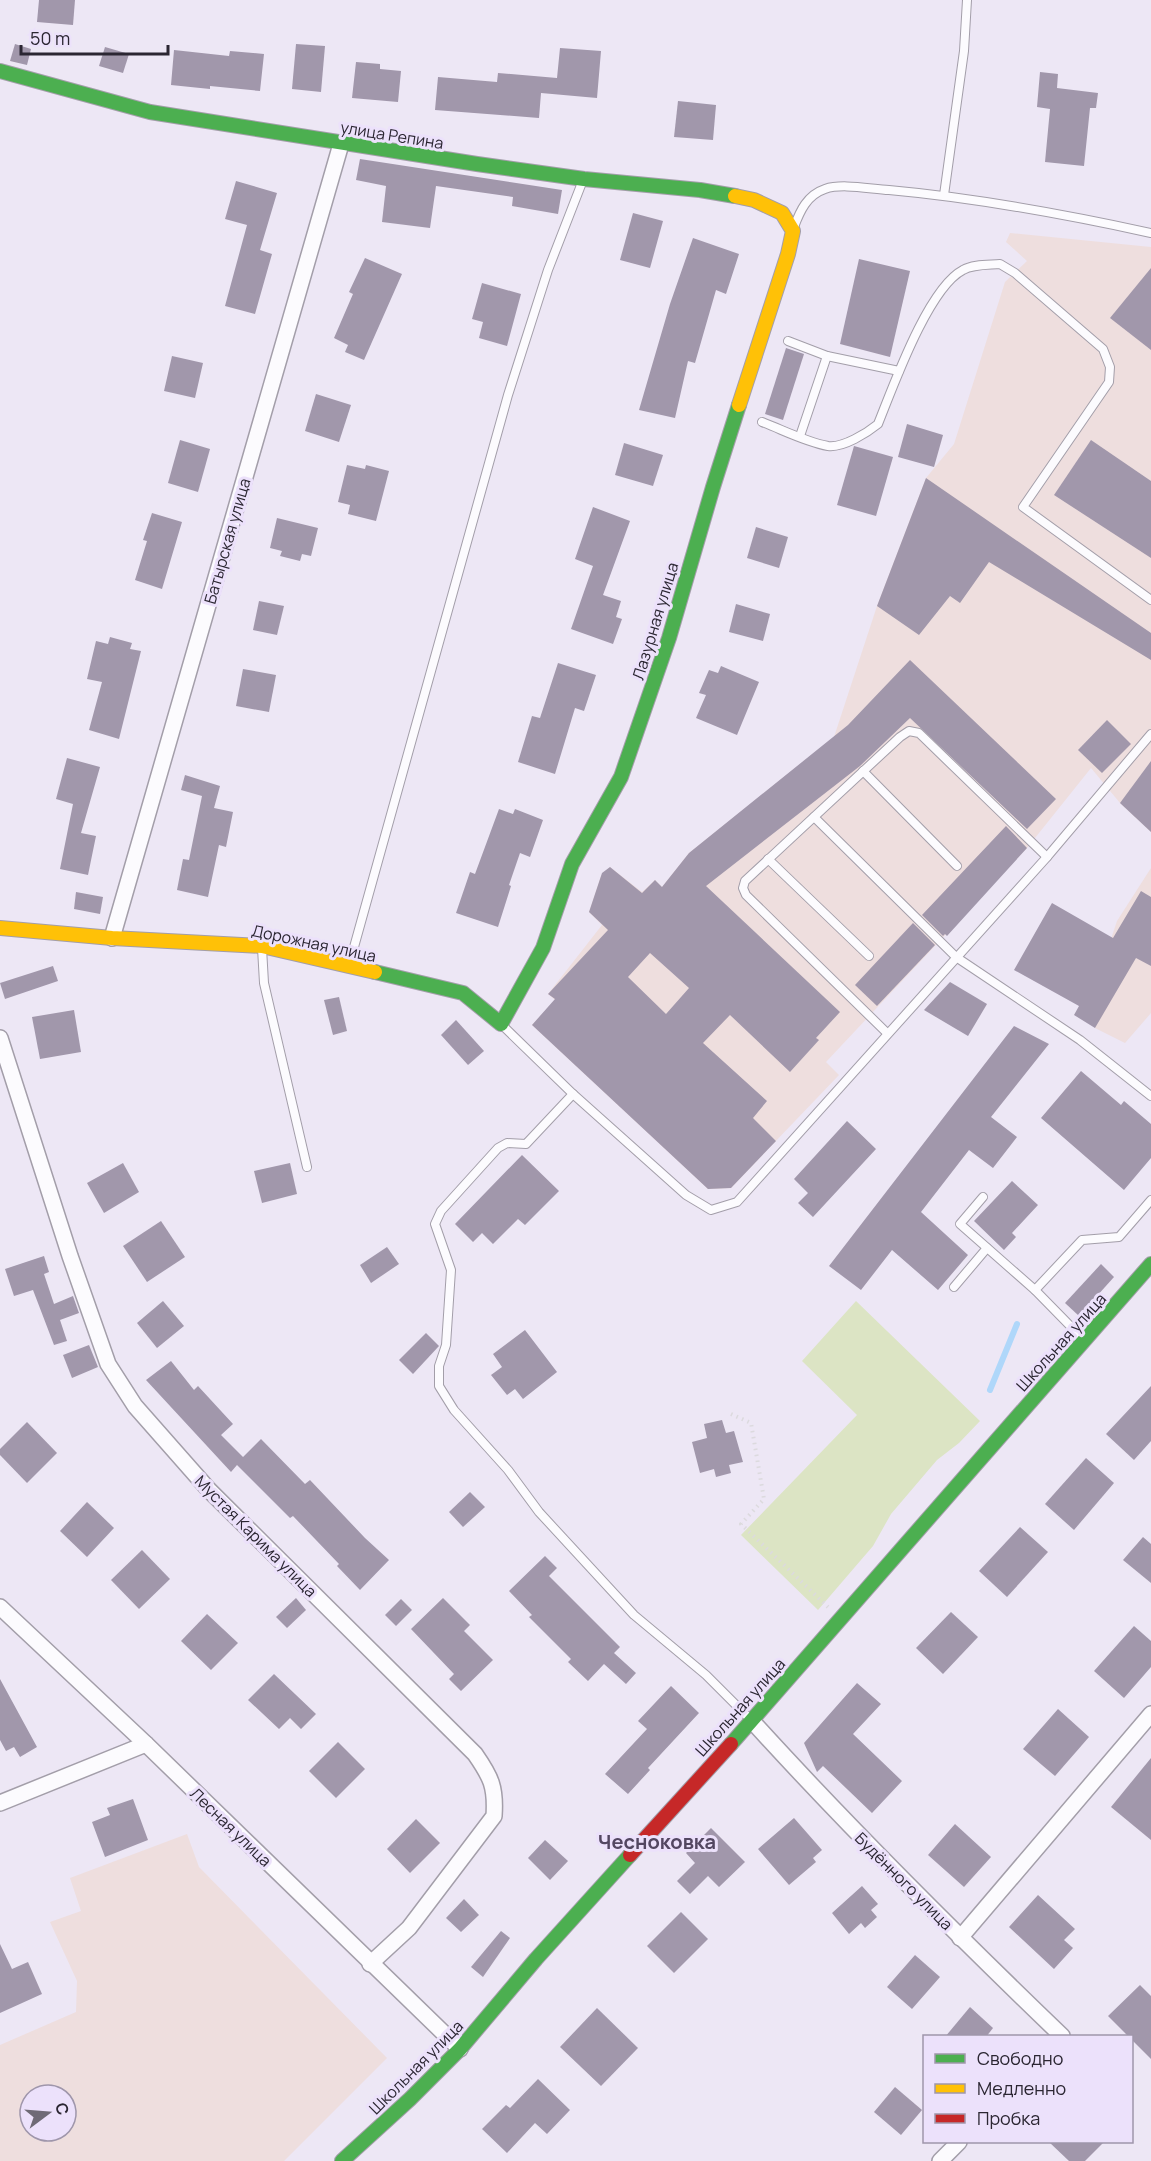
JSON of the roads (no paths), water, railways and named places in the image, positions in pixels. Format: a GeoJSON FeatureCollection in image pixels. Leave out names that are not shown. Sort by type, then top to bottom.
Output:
{"type":"FeatureCollection","features":[{"type":"Feature","properties":{"kind":"street","name":"улица Репина"},"geometry":{"type":"LineString","coordinates":[[0,71],[150,112],[342,144],[584,179],[700,190],[754,200],[782,213],[793,231]]}},
{"type":"Feature","properties":{"kind":"street","name":"Батырская улица"},"geometry":{"type":"LineString","coordinates":[[112,938],[342,144]]}},
{"type":"Feature","properties":{"kind":"street","name":"Лазурная улица"},"geometry":{"type":"LineString","coordinates":[[501,1024],[543,948],[572,864],[621,777],[669,638],[713,487],[785,263],[793,231]]}},
{"type":"Feature","properties":{"kind":"street","name":"Дорожная улица"},"geometry":{"type":"LineString","coordinates":[[0,928],[112,938],[262,946],[463,993],[501,1024]]}},
{"type":"Feature","properties":{"kind":"street","name":"Мустая Карима улица"},"geometry":{"type":"LineString","coordinates":[[0,1038],[70,1256],[108,1364],[135,1406],[209,1490],[475,1754],[489,1774],[496,1794],[494,1816],[409,1928],[370,1964]]}},
{"type":"Feature","properties":{"kind":"street","name":"Школьная улица"},"geometry":{"type":"LineString","coordinates":[[342,2161],[410,2099],[460,2049],[536,1959],[752,1720],[1151,1264]]}},
{"type":"Feature","properties":{"kind":"street","name":"Лесная улица"},"geometry":{"type":"LineString","coordinates":[[0,1607],[146,1744],[460,2049]]}},
{"type":"Feature","properties":{"kind":"street"},"geometry":{"type":"LineString","coordinates":[[960,1938],[1151,1714]]}},
{"type":"Feature","properties":{"kind":"street","name":"Будённого улица"},"geometry":{"type":"LineString","coordinates":[[752,1720],[821,1797],[960,1938],[1060,2035]]}},
{"type":"Feature","properties":{"kind":"street"},"geometry":{"type":"LineString","coordinates":[[0,1803],[146,1744]]}},
{"type":"Feature","properties":{"kind":"street"},"geometry":{"type":"LineString","coordinates":[[940,2161],[958,2143]]}},
{"type":"Feature","properties":{"kind":"lane"},"geometry":{"type":"LineString","coordinates":[[944,195],[964,51],[967,0]]}},
{"type":"Feature","properties":{"kind":"lane"},"geometry":{"type":"LineString","coordinates":[[349,966],[508,395],[548,270],[584,179]]}},
{"type":"Feature","properties":{"kind":"lane"},"geometry":{"type":"LineString","coordinates":[[793,231],[800,212],[809,198],[825,189],[850,187],[944,195],[1065,215],[1151,233]]}},
{"type":"Feature","properties":{"kind":"lane"},"geometry":{"type":"LineString","coordinates":[[762,422],[830,446],[868,433],[878,424],[915,336],[940,290],[963,270],[1000,264],[1008,268],[1103,349],[1110,367],[1109,381],[1023,507],[1151,600]]}},
{"type":"Feature","properties":{"kind":"lane"},"geometry":{"type":"LineString","coordinates":[[788,341],[827,356],[899,371]]}},
{"type":"Feature","properties":{"kind":"lane"},"geometry":{"type":"LineString","coordinates":[[800,436],[827,356]]}},
{"type":"Feature","properties":{"kind":"lane"},"geometry":{"type":"LineString","coordinates":[[887,1033],[746,896],[743,888],[745,881],[909,731],[920,733],[1047,857]]}},
{"type":"Feature","properties":{"kind":"lane"},"geometry":{"type":"LineString","coordinates":[[501,1024],[573,1094],[686,1195],[711,1210],[737,1202],[1047,857],[1151,734]]}},
{"type":"Feature","properties":{"kind":"lane"},"geometry":{"type":"LineString","coordinates":[[863,771],[957,866]]}},
{"type":"Feature","properties":{"kind":"lane"},"geometry":{"type":"LineString","coordinates":[[814,817],[956,957],[1080,1040],[1151,1096]]}},
{"type":"Feature","properties":{"kind":"lane"},"geometry":{"type":"LineString","coordinates":[[768,859],[869,956]]}},
{"type":"Feature","properties":{"kind":"lane"},"geometry":{"type":"LineString","coordinates":[[262,946],[264,983],[307,1167]]}},
{"type":"Feature","properties":{"kind":"lane"},"geometry":{"type":"LineString","coordinates":[[573,1094],[526,1144],[507,1143],[498,1148],[441,1210],[435,1224],[451,1270],[446,1345],[439,1366],[439,1386],[454,1410],[508,1470],[539,1512],[633,1615],[706,1675],[752,1720]]}},
{"type":"Feature","properties":{"kind":"lane"},"geometry":{"type":"LineString","coordinates":[[983,1197],[960,1224],[1035,1290],[1084,1341]]}},
{"type":"Feature","properties":{"kind":"lane"},"geometry":{"type":"LineString","coordinates":[[1035,1290],[1082,1240],[1119,1237],[1151,1200]]}},
{"type":"Feature","properties":{"kind":"lane"},"geometry":{"type":"LineString","coordinates":[[954,1287],[987,1248]]}},
{"type":"Feature","properties":{"kind":"waterway"},"geometry":{"type":"LineString","coordinates":[[990,1390],[1017,1324]]}},
{"type":"Feature","properties":{"kind":"district","name":"Чесноковка"},"geometry":{"type":"Point","coordinates":[657,1841]}}]}
